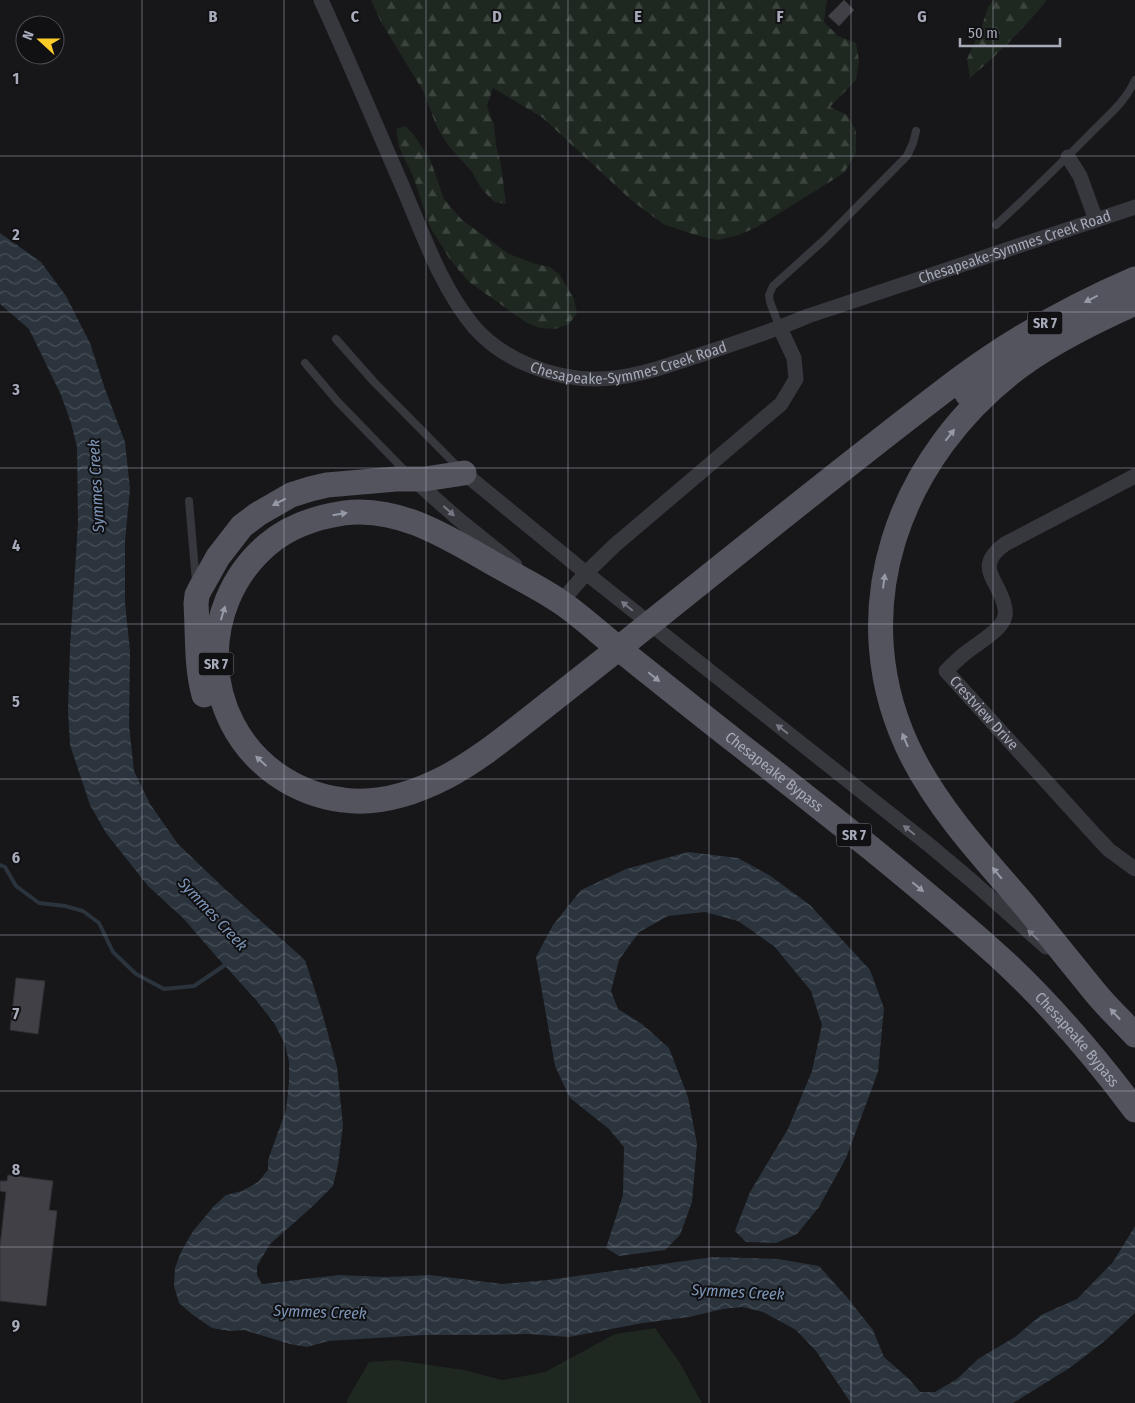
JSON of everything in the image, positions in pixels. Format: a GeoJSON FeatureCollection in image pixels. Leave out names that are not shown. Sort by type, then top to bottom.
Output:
{"type":"FeatureCollection","features":[{"type":"Feature","properties":{"kind":"main road","name":"SR 7"},"geometry":{"type":"LineString","coordinates":[[561,602],[456,542],[418,524],[380,513],[354,512],[334,515],[288,530],[268,544],[250,563],[236,582],[219,626],[216,647],[216,670],[219,691],[227,715],[238,735],[253,754],[268,768],[300,788],[320,795],[350,801],[377,800],[429,786],[466,765],[571,696],[703,591],[911,417],[998,352],[1062,314],[1135,279]]}},
{"type":"Feature","properties":{"kind":"main road","name":"SR 7"},"geometry":{"type":"LineString","coordinates":[[1135,303],[1086,327],[1024,363],[986,396],[953,430],[925,469],[912,492],[894,536],[887,561],[881,610],[881,640],[888,689],[895,713],[913,757],[925,778],[955,823],[1095,992],[1135,1035]]}},
{"type":"Feature","properties":{"kind":"main road"},"geometry":{"type":"LineString","coordinates":[[703,591],[940,413],[999,373],[1024,363]]}},
{"type":"Feature","properties":{"kind":"main road"},"geometry":{"type":"LineString","coordinates":[[464,473],[413,479],[327,485],[274,504],[242,526],[218,557],[197,595],[199,659],[202,686],[208,712],[218,733],[244,769],[262,784],[277,793],[299,804],[321,811],[342,816],[364,817],[407,810],[452,791],[480,775],[506,756],[571,696]]}},
{"type":"Feature","properties":{"kind":"main road","name":"Chesapeake Bypass"},"geometry":{"type":"LineString","coordinates":[[561,602],[959,921],[1009,966],[1049,1006],[1086,1048],[1128,1102]]}},
{"type":"Feature","properties":{"kind":"street","name":"Chesapeake-Symmes Creek Road"},"geometry":{"type":"LineString","coordinates":[[321,0],[438,272],[475,328],[491,343],[510,355],[551,373],[573,378],[595,379],[617,378],[661,368],[780,328],[808,316],[1135,207]]}},
{"type":"Feature","properties":{"kind":"street"},"geometry":{"type":"LineString","coordinates":[[1068,157],[1080,176],[1096,220]]}},
{"type":"Feature","properties":{"kind":"street"},"geometry":{"type":"LineString","coordinates":[[561,602],[586,573],[615,545],[781,404],[796,379],[794,358],[780,328]]}},
{"type":"Feature","properties":{"kind":"street"},"geometry":{"type":"LineString","coordinates":[[464,473],[586,573],[928,844],[1017,920],[1095,992]]}},
{"type":"Feature","properties":{"kind":"street","name":"Crestview Drive"},"geometry":{"type":"LineString","coordinates":[[1135,476],[1005,544],[997,550],[992,556],[989,569],[1004,602],[1005,617],[998,628],[962,655],[946,671],[1109,850],[1135,868]]}},
{"type":"Feature","properties":{"kind":"street","name":"Chesapeake Bypass"},"geometry":{"type":"LineString","coordinates":[[413,479],[457,518],[561,602]]}},
{"type":"Feature","properties":{"kind":"lane"},"geometry":{"type":"LineString","coordinates":[[996,224],[1068,157],[1120,104],[1130,92],[1135,80]]}},
{"type":"Feature","properties":{"kind":"lane"},"geometry":{"type":"LineString","coordinates":[[780,328],[770,302],[769,295],[773,286],[824,240],[907,156],[916,131]]}},
{"type":"Feature","properties":{"kind":"lane"},"geometry":{"type":"LineString","coordinates":[[336,339],[374,382],[464,473]]}},
{"type":"Feature","properties":{"kind":"lane"},"geometry":{"type":"LineString","coordinates":[[305,363],[338,402],[413,479]]}},
{"type":"Feature","properties":{"kind":"lane"},"geometry":{"type":"LineString","coordinates":[[189,501],[197,595]]}},
{"type":"Feature","properties":{"kind":"green space"},"geometry":{"type":"Polygon","coordinates":[[[371,0],[827,0],[824,22],[838,36],[856,43],[859,61],[856,80],[830,107],[847,115],[856,131],[856,153],[844,173],[757,227],[739,235],[718,240],[698,236],[663,224],[631,200],[543,118],[493,88],[487,106],[494,125],[506,204],[494,202],[481,188],[472,172],[447,144],[437,127],[423,91],[381,22],[371,0]]]}},
{"type":"Feature","properties":{"kind":"green space"},"geometry":{"type":"Polygon","coordinates":[[[994,0],[1047,0],[1010,41],[970,78],[967,59],[982,26],[988,7],[994,0]]]}},
{"type":"Feature","properties":{"kind":"green space"},"geometry":{"type":"Polygon","coordinates":[[[405,126],[414,135],[430,159],[444,199],[462,220],[509,254],[550,267],[560,275],[574,299],[577,313],[569,324],[555,329],[540,328],[527,323],[469,282],[451,261],[430,227],[413,176],[399,147],[396,129],[405,126]]]}},
{"type":"Feature","properties":{"kind":"green space"},"geometry":{"type":"Polygon","coordinates":[[[655,1328],[680,1363],[702,1403],[347,1403],[369,1362],[396,1360],[464,1370],[502,1380],[545,1372],[615,1334],[655,1328]]]}},
{"type":"Feature","properties":{"kind":"water","name":"Symmes Creek"},"geometry":{"type":"Polygon","coordinates":[[[0,233],[41,262],[66,296],[90,343],[125,442],[130,489],[125,541],[125,603],[130,651],[129,725],[134,771],[150,804],[178,844],[225,889],[305,960],[337,1067],[343,1125],[338,1165],[333,1186],[270,1244],[257,1266],[257,1275],[262,1284],[339,1275],[386,1277],[430,1275],[502,1284],[548,1280],[713,1257],[778,1259],[819,1266],[873,1330],[884,1357],[909,1379],[920,1392],[935,1392],[957,1379],[978,1359],[1015,1337],[1041,1315],[1077,1299],[1113,1262],[1135,1226],[1135,1313],[1107,1339],[1071,1367],[1013,1403],[851,1403],[816,1351],[796,1330],[763,1312],[742,1307],[569,1337],[527,1334],[424,1335],[328,1341],[307,1347],[290,1344],[244,1330],[230,1331],[212,1328],[179,1303],[174,1286],[175,1268],[181,1252],[193,1231],[226,1195],[242,1191],[258,1182],[268,1170],[268,1160],[286,1110],[289,1062],[285,1044],[274,1023],[183,918],[148,886],[106,833],[90,805],[70,745],[68,711],[78,523],[77,447],[61,395],[29,329],[0,304],[0,233]]]}},
{"type":"Feature","properties":{"kind":"water"},"geometry":{"type":"Polygon","coordinates":[[[688,852],[738,858],[769,875],[810,905],[870,970],[884,1008],[878,1072],[846,1158],[819,1207],[797,1234],[776,1243],[746,1242],[735,1231],[750,1192],[788,1129],[812,1071],[822,1025],[811,991],[774,946],[738,921],[705,912],[668,916],[639,932],[619,960],[611,991],[618,1009],[642,1024],[669,1048],[688,1097],[697,1144],[692,1202],[680,1235],[665,1250],[619,1256],[606,1248],[623,1195],[624,1147],[609,1129],[570,1098],[555,1066],[536,957],[553,925],[581,890],[626,869],[688,852]]]}},
{"type":"Feature","properties":{"kind":"building"},"geometry":{"type":"Polygon","coordinates":[[[844,0],[854,10],[839,26],[828,16],[844,0]]]}},
{"type":"Feature","properties":{"kind":"building"},"geometry":{"type":"Polygon","coordinates":[[[16,978],[45,981],[38,1034],[10,1030],[16,978]]]}},
{"type":"Feature","properties":{"kind":"building"},"geometry":{"type":"Polygon","coordinates":[[[8,1175],[53,1181],[49,1210],[57,1211],[46,1306],[0,1301],[0,1246],[6,1192],[0,1191],[0,1181],[7,1181],[8,1175]]]}},
{"type":"Feature","properties":{"kind":"waterway"},"geometry":{"type":"LineString","coordinates":[[0,865],[5,867],[16,886],[39,903],[65,906],[83,911],[99,923],[113,952],[136,974],[164,989],[194,986],[228,963]]}}]}
